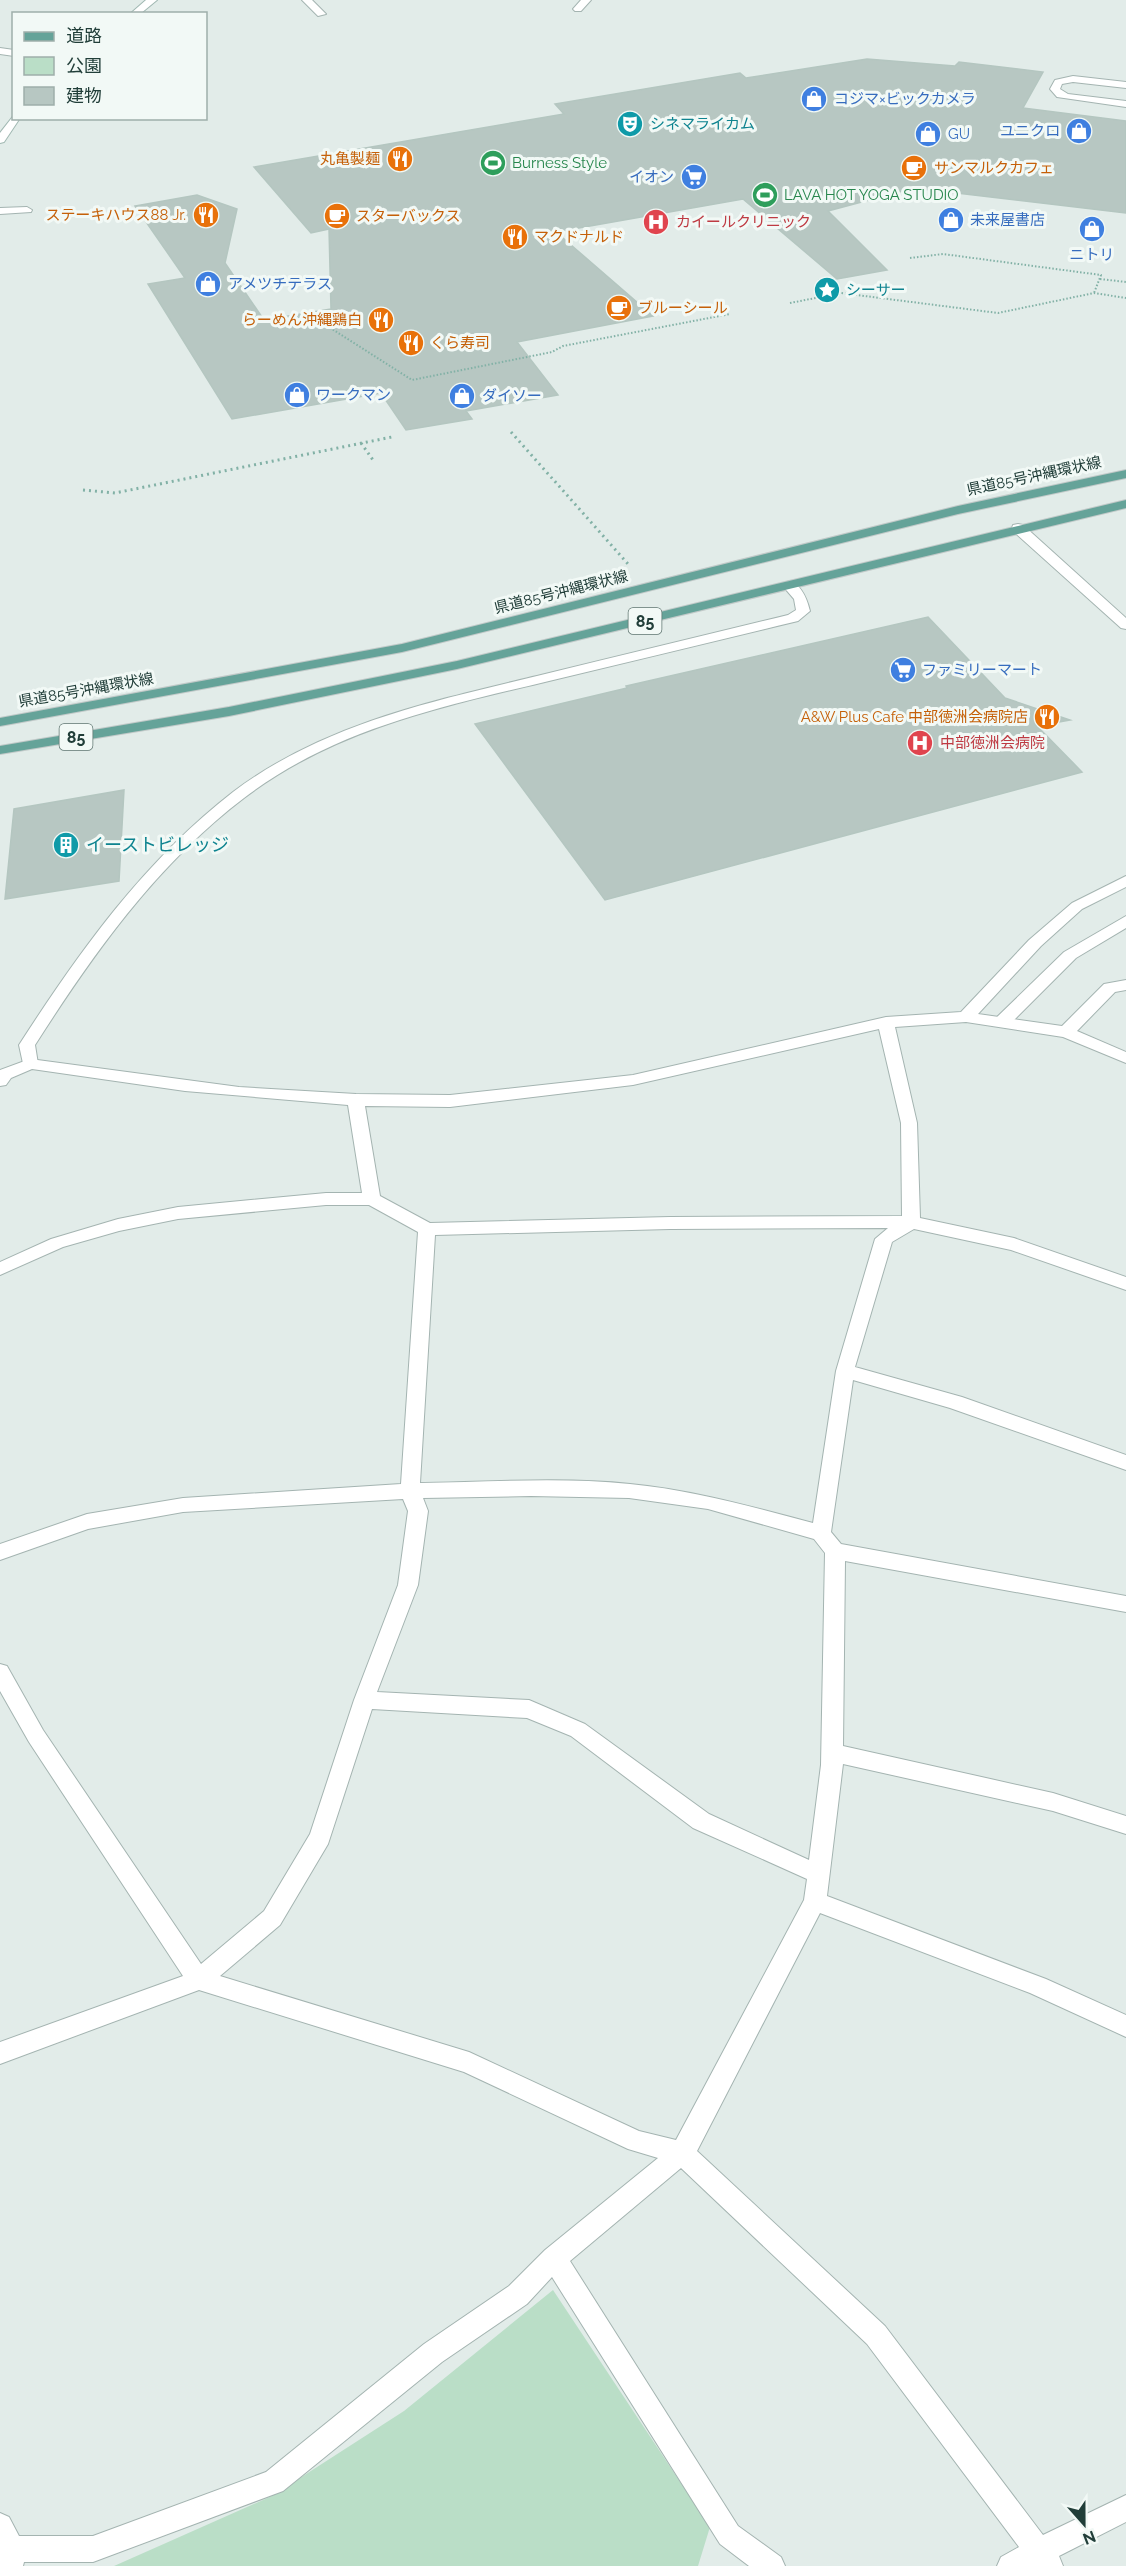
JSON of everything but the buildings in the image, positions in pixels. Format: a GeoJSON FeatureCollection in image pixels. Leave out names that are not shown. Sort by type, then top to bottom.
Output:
{"type":"FeatureCollection","features":[{"type":"Feature","properties":{"kind":"main road","name":"県道85号沖縄環状線"},"geometry":{"type":"LineString","coordinates":[[0,722],[402,648],[958,510],[1126,474]]}},
{"type":"Feature","properties":{"kind":"main road","name":"85"},"geometry":{"type":"LineString","coordinates":[[0,750],[269,704],[415,674],[608,630],[1018,528],[1126,504]]}},
{"type":"Feature","properties":{"kind":"street"},"geometry":{"type":"LineString","coordinates":[[137,12],[152,0]]}},
{"type":"Feature","properties":{"kind":"street"},"geometry":{"type":"LineString","coordinates":[[307,0],[321,14]]}},
{"type":"Feature","properties":{"kind":"street"},"geometry":{"type":"LineString","coordinates":[[578,9],[586,0]]}},
{"type":"Feature","properties":{"kind":"street"},"geometry":{"type":"LineString","coordinates":[[1126,85],[1071,76],[1058,82],[1055,92],[1067,97],[1126,104]]}},
{"type":"Feature","properties":{"kind":"street"},"geometry":{"type":"LineString","coordinates":[[0,140],[14,120]]}},
{"type":"Feature","properties":{"kind":"street"},"geometry":{"type":"LineString","coordinates":[[0,211],[27,210]]}},
{"type":"Feature","properties":{"kind":"street"},"geometry":{"type":"LineString","coordinates":[[1018,528],[1126,625]]}},
{"type":"Feature","properties":{"kind":"street"},"geometry":{"type":"LineString","coordinates":[[30,1064],[27,1045],[89,951],[201,827],[264,777],[314,750],[369,725],[416,709],[793,618],[804,611],[801,598],[789,585]]}},
{"type":"Feature","properties":{"kind":"street"},"geometry":{"type":"LineString","coordinates":[[966,1017],[1035,943],[1077,906],[1126,880]]}},
{"type":"Feature","properties":{"kind":"street"},"geometry":{"type":"LineString","coordinates":[[1002,1022],[1070,955],[1126,921]]}},
{"type":"Feature","properties":{"kind":"street"},"geometry":{"type":"LineString","coordinates":[[1066,1032],[1110,988],[1126,985]]}},
{"type":"Feature","properties":{"kind":"street"},"geometry":{"type":"LineString","coordinates":[[0,1081],[5,1074],[30,1064],[186,1086],[356,1100],[450,1101],[633,1080],[886,1022],[966,1017],[1066,1032],[1126,1058]]}},
{"type":"Feature","properties":{"kind":"street"},"geometry":{"type":"LineString","coordinates":[[886,1022],[909,1123],[911,1222]]}},
{"type":"Feature","properties":{"kind":"street"},"geometry":{"type":"LineString","coordinates":[[356,1100],[372,1199]]}},
{"type":"Feature","properties":{"kind":"street"},"geometry":{"type":"LineString","coordinates":[[0,1269],[57,1243],[118,1225],[178,1213],[326,1199],[372,1199],[427,1229],[670,1223],[911,1222],[1014,1244],[1126,1284]]}},
{"type":"Feature","properties":{"kind":"street"},"geometry":{"type":"LineString","coordinates":[[821,1533],[845,1371],[884,1239],[911,1222]]}},
{"type":"Feature","properties":{"kind":"street"},"geometry":{"type":"LineString","coordinates":[[0,2053],[200,1980],[272,1918],[320,1837],[364,1700],[408,1585],[418,1511],[410,1491],[427,1229]]}},
{"type":"Feature","properties":{"kind":"street"},"geometry":{"type":"LineString","coordinates":[[845,1371],[955,1402],[1126,1463]]}},
{"type":"Feature","properties":{"kind":"street"},"geometry":{"type":"LineString","coordinates":[[0,1552],[87,1522],[183,1505],[410,1491],[531,1489],[629,1491],[708,1502],[821,1533],[835,1551],[833,1753],[815,1901],[699,2125],[682,2153],[554,2258],[518,2295],[434,2354],[274,2482],[93,2548],[5,2548]]}},
{"type":"Feature","properties":{"kind":"street"},"geometry":{"type":"LineString","coordinates":[[835,1551],[1126,1604]]}},
{"type":"Feature","properties":{"kind":"street"},"geometry":{"type":"LineString","coordinates":[[0,1672],[36,1736],[200,1980],[469,2063],[636,2141],[682,2153],[876,2335],[1044,2559]]}},
{"type":"Feature","properties":{"kind":"street"},"geometry":{"type":"LineString","coordinates":[[364,1700],[529,1710],[578,1730],[701,1821],[818,1874]]}},
{"type":"Feature","properties":{"kind":"street"},"geometry":{"type":"LineString","coordinates":[[833,1753],[1053,1802],[1126,1825]]}},
{"type":"Feature","properties":{"kind":"street"},"geometry":{"type":"LineString","coordinates":[[815,1901],[1038,1986],[1126,2026]]}},
{"type":"Feature","properties":{"kind":"street"},"geometry":{"type":"LineString","coordinates":[[554,2258],[744,2557],[772,2566]]}},
{"type":"Feature","properties":{"kind":"street"},"geometry":{"type":"LineString","coordinates":[[1010,2566],[1044,2559],[1126,2508]]}},
{"type":"Feature","properties":{"kind":"path"},"geometry":{"type":"LineString","coordinates":[[910,258],[943,254],[1101,275],[1094,293]]}},
{"type":"Feature","properties":{"kind":"path"},"geometry":{"type":"LineString","coordinates":[[1100,279],[1126,282]]}},
{"type":"Feature","properties":{"kind":"path"},"geometry":{"type":"LineString","coordinates":[[790,303],[841,292],[998,313],[1094,293],[1126,298]]}},
{"type":"Feature","properties":{"kind":"path"},"geometry":{"type":"LineString","coordinates":[[321,322],[412,380],[552,352],[563,346],[730,314]]}},
{"type":"Feature","properties":{"kind":"path"},"geometry":{"type":"LineString","coordinates":[[512,432],[629,565]]}},
{"type":"Feature","properties":{"kind":"path"},"geometry":{"type":"LineString","coordinates":[[83,490],[115,493],[392,437]]}},
{"type":"Feature","properties":{"kind":"path"},"geometry":{"type":"LineString","coordinates":[[361,443],[373,460]]}},
{"type":"Feature","properties":{"kind":"green space"},"geometry":{"type":"Polygon","coordinates":[[[553,2290],[710,2527],[698,2566],[114,2566],[272,2496],[404,2411],[553,2290]]]}},
{"type":"Feature","properties":{"kind":"place","name":"コジマ×ビックカメラ"},"geometry":{"type":"Point","coordinates":[814,99]}},
{"type":"Feature","properties":{"kind":"place","name":"シネマライカム"},"geometry":{"type":"Point","coordinates":[630,124]}},
{"type":"Feature","properties":{"kind":"place","name":"ユニクロ"},"geometry":{"type":"Point","coordinates":[1079,131]}},
{"type":"Feature","properties":{"kind":"place","name":"GU"},"geometry":{"type":"Point","coordinates":[928,134]}},
{"type":"Feature","properties":{"kind":"place","name":"丸亀製麺"},"geometry":{"type":"Point","coordinates":[400,159]}},
{"type":"Feature","properties":{"kind":"place","name":"Burness Style"},"geometry":{"type":"Point","coordinates":[493,163]}},
{"type":"Feature","properties":{"kind":"place","name":"サンマルクカフェ"},"geometry":{"type":"Point","coordinates":[914,168]}},
{"type":"Feature","properties":{"kind":"place","name":"イオン"},"geometry":{"type":"Point","coordinates":[694,177]}},
{"type":"Feature","properties":{"kind":"place","name":"LAVA HOT YOGA STUDIO"},"geometry":{"type":"Point","coordinates":[765,195]}},
{"type":"Feature","properties":{"kind":"place","name":"ステーキハウス88 Jr."},"geometry":{"type":"Point","coordinates":[206,215]}},
{"type":"Feature","properties":{"kind":"place","name":"スターバックス"},"geometry":{"type":"Point","coordinates":[337,216]}},
{"type":"Feature","properties":{"kind":"place","name":"未来屋書店"},"geometry":{"type":"Point","coordinates":[951,220]}},
{"type":"Feature","properties":{"kind":"place","name":"カイールクリニック"},"geometry":{"type":"Point","coordinates":[656,222]}},
{"type":"Feature","properties":{"kind":"place","name":"ニトリ"},"geometry":{"type":"Point","coordinates":[1092,229]}},
{"type":"Feature","properties":{"kind":"place","name":"マクドナルド"},"geometry":{"type":"Point","coordinates":[515,237]}},
{"type":"Feature","properties":{"kind":"place","name":"アメツチテラス"},"geometry":{"type":"Point","coordinates":[208,284]}},
{"type":"Feature","properties":{"kind":"place","name":"シーサー"},"geometry":{"type":"Point","coordinates":[827,290]}},
{"type":"Feature","properties":{"kind":"place","name":"ブルーシール"},"geometry":{"type":"Point","coordinates":[619,308]}},
{"type":"Feature","properties":{"kind":"place","name":"らーめん沖縄鶏白"},"geometry":{"type":"Point","coordinates":[381,320]}},
{"type":"Feature","properties":{"kind":"place","name":"くら寿司"},"geometry":{"type":"Point","coordinates":[411,343]}},
{"type":"Feature","properties":{"kind":"place","name":"ワークマン"},"geometry":{"type":"Point","coordinates":[297,395]}},
{"type":"Feature","properties":{"kind":"place","name":"ダイソー"},"geometry":{"type":"Point","coordinates":[462,396]}},
{"type":"Feature","properties":{"kind":"place","name":"ファミリーマート"},"geometry":{"type":"Point","coordinates":[903,670]}},
{"type":"Feature","properties":{"kind":"place","name":"A&W Plus Cafe 中部徳洲会病院店"},"geometry":{"type":"Point","coordinates":[1047,717]}},
{"type":"Feature","properties":{"kind":"place","name":"中部徳洲会病院"},"geometry":{"type":"Point","coordinates":[920,743]}},
{"type":"Feature","properties":{"kind":"place","name":"イーストビレッジ"},"geometry":{"type":"Point","coordinates":[66,845]}}]}
